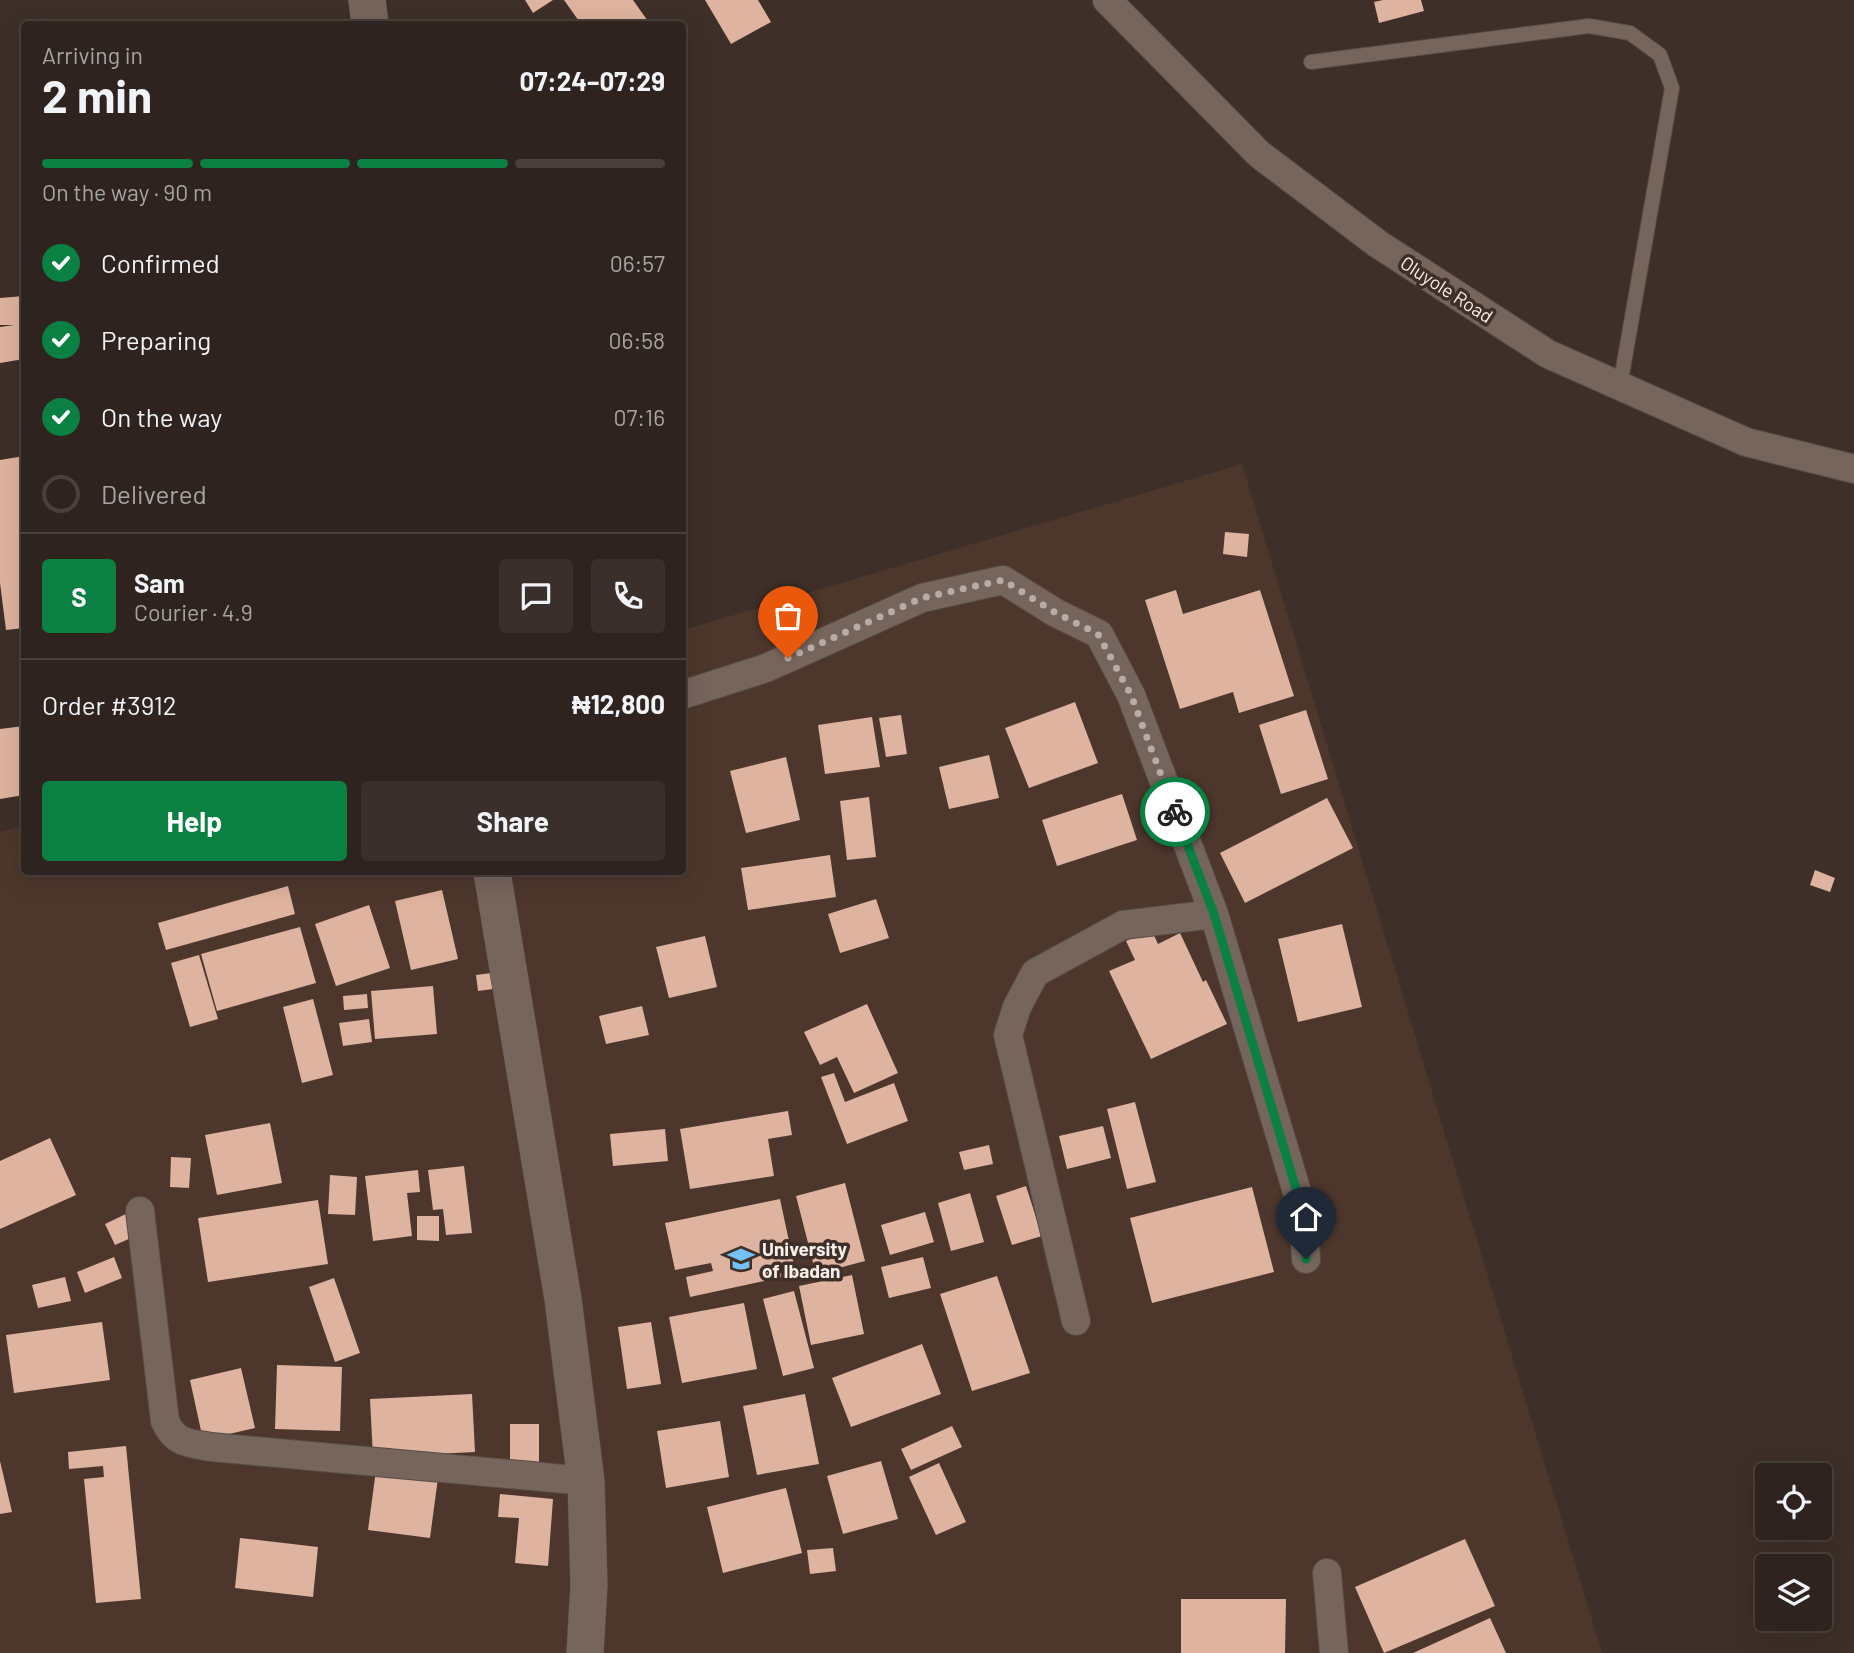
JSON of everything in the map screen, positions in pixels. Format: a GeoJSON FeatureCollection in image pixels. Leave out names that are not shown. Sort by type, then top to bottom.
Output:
{"type":"FeatureCollection","features":[{"type":"Feature","properties":{"kind":"street"},"geometry":{"type":"LineString","coordinates":[[367,0],[370,21]]}},
{"type":"Feature","properties":{"kind":"street","name":"Oluyole Road"},"geometry":{"type":"LineString","coordinates":[[1107,0],[1259,154],[1378,244],[1548,354],[1746,442],[1854,469]]}},
{"type":"Feature","properties":{"kind":"street"},"geometry":{"type":"LineString","coordinates":[[686,694],[766,668],[922,598],[1003,580],[1056,613],[1098,634],[1131,695],[1214,914],[1303,1212],[1306,1259]]}},
{"type":"Feature","properties":{"kind":"street"},"geometry":{"type":"LineString","coordinates":[[492,875],[563,1299],[586,1481],[589,1585],[585,1653]]}},
{"type":"Feature","properties":{"kind":"street"},"geometry":{"type":"LineString","coordinates":[[1076,1321],[1008,1035],[1017,1007],[1035,973],[1123,925],[1214,914]]}},
{"type":"Feature","properties":{"kind":"street"},"geometry":{"type":"LineString","coordinates":[[140,1211],[165,1421],[171,1434],[184,1443],[586,1481]]}},
{"type":"Feature","properties":{"kind":"street"},"geometry":{"type":"LineString","coordinates":[[1326,1573],[1334,1653]]}},
{"type":"Feature","properties":{"kind":"lane"},"geometry":{"type":"LineString","coordinates":[[1311,62],[1589,26],[1630,33],[1660,55],[1672,88],[1620,386]]}},
{"type":"Feature","properties":{"kind":"shaded area","name":"University of Ibadan"},"geometry":{"type":"Polygon","coordinates":[[[1242,464],[1602,1653],[0,1653],[0,832],[21,826],[21,875],[686,875],[686,629],[1242,464]]]}},
{"type":"Feature","properties":{"kind":"building"},"geometry":{"type":"Polygon","coordinates":[[[525,0],[553,0],[533,13],[525,0]]]}},
{"type":"Feature","properties":{"kind":"building"},"geometry":{"type":"Polygon","coordinates":[[[564,0],[633,0],[648,21],[579,21],[564,0]]]}},
{"type":"Feature","properties":{"kind":"building"},"geometry":{"type":"Polygon","coordinates":[[[705,0],[758,0],[771,22],[731,44],[705,0]]]}},
{"type":"Feature","properties":{"kind":"building"},"geometry":{"type":"Polygon","coordinates":[[[1421,0],[1424,11],[1379,23],[1374,2],[1421,0]]]}},
{"type":"Feature","properties":{"kind":"building"},"geometry":{"type":"Polygon","coordinates":[[[21,296],[21,360],[0,363],[0,327],[14,325],[0,325],[0,298],[21,296]]]}},
{"type":"Feature","properties":{"kind":"building"},"geometry":{"type":"Polygon","coordinates":[[[21,456],[21,628],[6,630],[0,583],[0,460],[21,456]]]}},
{"type":"Feature","properties":{"kind":"building"},"geometry":{"type":"Polygon","coordinates":[[[1225,532],[1249,534],[1247,557],[1223,554],[1225,532]]]}},
{"type":"Feature","properties":{"kind":"building"},"geometry":{"type":"Polygon","coordinates":[[[1176,590],[1183,614],[1260,590],[1294,696],[1239,713],[1233,692],[1180,709],[1145,600],[1176,590]]]}},
{"type":"Feature","properties":{"kind":"building"},"geometry":{"type":"Polygon","coordinates":[[[1075,702],[1098,763],[1029,788],[1005,728],[1075,702]]]}},
{"type":"Feature","properties":{"kind":"building"},"geometry":{"type":"Polygon","coordinates":[[[1306,710],[1328,779],[1281,794],[1259,725],[1306,710]]]}},
{"type":"Feature","properties":{"kind":"building"},"geometry":{"type":"Polygon","coordinates":[[[901,715],[907,754],[886,757],[879,718],[901,715]]]}},
{"type":"Feature","properties":{"kind":"building"},"geometry":{"type":"Polygon","coordinates":[[[872,717],[880,767],[825,774],[818,725],[872,717]]]}},
{"type":"Feature","properties":{"kind":"building"},"geometry":{"type":"Polygon","coordinates":[[[21,726],[21,796],[0,799],[0,729],[21,726]]]}},
{"type":"Feature","properties":{"kind":"building"},"geometry":{"type":"Polygon","coordinates":[[[989,755],[999,798],[949,809],[939,767],[989,755]]]}},
{"type":"Feature","properties":{"kind":"building"},"geometry":{"type":"Polygon","coordinates":[[[786,757],[800,820],[746,833],[730,771],[786,757]]]}},
{"type":"Feature","properties":{"kind":"building"},"geometry":{"type":"Polygon","coordinates":[[[1122,794],[1137,840],[1057,866],[1042,820],[1122,794]]]}},
{"type":"Feature","properties":{"kind":"building"},"geometry":{"type":"Polygon","coordinates":[[[869,797],[876,857],[847,860],[840,801],[869,797]]]}},
{"type":"Feature","properties":{"kind":"building"},"geometry":{"type":"Polygon","coordinates":[[[1327,798],[1353,848],[1245,903],[1220,853],[1327,798]]]}},
{"type":"Feature","properties":{"kind":"building"},"geometry":{"type":"Polygon","coordinates":[[[830,855],[836,897],[748,910],[741,868],[830,855]]]}},
{"type":"Feature","properties":{"kind":"building"},"geometry":{"type":"Polygon","coordinates":[[[1815,870],[1835,878],[1830,892],[1810,885],[1815,870]]]}},
{"type":"Feature","properties":{"kind":"building"},"geometry":{"type":"Polygon","coordinates":[[[288,886],[295,914],[166,950],[158,923],[288,886]]]}},
{"type":"Feature","properties":{"kind":"building"},"geometry":{"type":"Polygon","coordinates":[[[442,890],[458,959],[411,970],[395,901],[442,890]]]}},
{"type":"Feature","properties":{"kind":"building"},"geometry":{"type":"Polygon","coordinates":[[[876,899],[889,938],[840,953],[828,914],[876,899]]]}},
{"type":"Feature","properties":{"kind":"building"},"geometry":{"type":"Polygon","coordinates":[[[369,905],[390,968],[336,986],[315,924],[369,905]]]}},
{"type":"Feature","properties":{"kind":"building"},"geometry":{"type":"Polygon","coordinates":[[[1342,924],[1362,1007],[1298,1022],[1278,939],[1342,924]]]}},
{"type":"Feature","properties":{"kind":"building"},"geometry":{"type":"Polygon","coordinates":[[[300,927],[316,983],[217,1011],[201,954],[300,927]]]}},
{"type":"Feature","properties":{"kind":"building"},"geometry":{"type":"Polygon","coordinates":[[[1151,929],[1158,944],[1180,933],[1227,1024],[1151,1059],[1109,971],[1135,960],[1126,941],[1151,929]]]}},
{"type":"Feature","properties":{"kind":"building"},"geometry":{"type":"Polygon","coordinates":[[[705,936],[717,987],[669,998],[656,947],[705,936]]]}},
{"type":"Feature","properties":{"kind":"building"},"geometry":{"type":"Polygon","coordinates":[[[199,955],[218,1019],[190,1027],[171,963],[199,955]]]}},
{"type":"Feature","properties":{"kind":"building"},"geometry":{"type":"Polygon","coordinates":[[[506,971],[508,987],[478,991],[476,975],[506,971]]]}},
{"type":"Feature","properties":{"kind":"building"},"geometry":{"type":"Polygon","coordinates":[[[433,986],[437,1034],[375,1039],[371,991],[433,986]]]}},
{"type":"Feature","properties":{"kind":"building"},"geometry":{"type":"Polygon","coordinates":[[[367,994],[368,1008],[344,1010],[343,996],[367,994]]]}},
{"type":"Feature","properties":{"kind":"building"},"geometry":{"type":"Polygon","coordinates":[[[313,999],[333,1075],[302,1083],[283,1007],[313,999]]]}},
{"type":"Feature","properties":{"kind":"building"},"geometry":{"type":"Polygon","coordinates":[[[867,1004],[898,1073],[854,1093],[837,1057],[820,1065],[804,1032],[867,1004]]]}},
{"type":"Feature","properties":{"kind":"building"},"geometry":{"type":"Polygon","coordinates":[[[642,1006],[649,1035],[606,1044],[599,1016],[642,1006]]]}},
{"type":"Feature","properties":{"kind":"building"},"geometry":{"type":"Polygon","coordinates":[[[369,1019],[372,1042],[343,1046],[339,1023],[369,1019]]]}},
{"type":"Feature","properties":{"kind":"building"},"geometry":{"type":"Polygon","coordinates":[[[834,1073],[845,1102],[894,1083],[908,1121],[847,1144],[821,1077],[834,1073]]]}},
{"type":"Feature","properties":{"kind":"building"},"geometry":{"type":"Polygon","coordinates":[[[1135,1102],[1156,1182],[1127,1189],[1107,1109],[1135,1102]]]}},
{"type":"Feature","properties":{"kind":"building"},"geometry":{"type":"Polygon","coordinates":[[[788,1111],[792,1135],[768,1139],[774,1176],[690,1189],[680,1129],[788,1111]]]}},
{"type":"Feature","properties":{"kind":"building"},"geometry":{"type":"Polygon","coordinates":[[[270,1123],[282,1183],[217,1195],[205,1135],[270,1123]]]}},
{"type":"Feature","properties":{"kind":"building"},"geometry":{"type":"Polygon","coordinates":[[[1103,1126],[1111,1158],[1067,1169],[1059,1136],[1103,1126]]]}},
{"type":"Feature","properties":{"kind":"building"},"geometry":{"type":"Polygon","coordinates":[[[665,1129],[668,1161],[613,1166],[610,1134],[665,1129]]]}},
{"type":"Feature","properties":{"kind":"building"},"geometry":{"type":"Polygon","coordinates":[[[50,1138],[76,1195],[0,1229],[0,1161],[50,1138]]]}},
{"type":"Feature","properties":{"kind":"building"},"geometry":{"type":"Polygon","coordinates":[[[989,1145],[993,1164],[964,1170],[959,1152],[989,1145]]]}},
{"type":"Feature","properties":{"kind":"building"},"geometry":{"type":"Polygon","coordinates":[[[171,1157],[191,1158],[189,1188],[170,1187],[171,1157]]]}},
{"type":"Feature","properties":{"kind":"building"},"geometry":{"type":"Polygon","coordinates":[[[464,1166],[472,1233],[446,1235],[443,1209],[433,1210],[428,1170],[464,1166]]]}},
{"type":"Feature","properties":{"kind":"building"},"geometry":{"type":"Polygon","coordinates":[[[418,1170],[420,1192],[407,1193],[412,1236],[373,1241],[365,1176],[418,1170]]]}},
{"type":"Feature","properties":{"kind":"building"},"geometry":{"type":"Polygon","coordinates":[[[330,1175],[357,1177],[355,1215],[328,1214],[330,1175]]]}},
{"type":"Feature","properties":{"kind":"building"},"geometry":{"type":"Polygon","coordinates":[[[845,1183],[865,1261],[816,1274],[796,1196],[845,1183]]]}},
{"type":"Feature","properties":{"kind":"building"},"geometry":{"type":"Polygon","coordinates":[[[1026,1186],[1042,1236],[1012,1245],[996,1196],[1026,1186]]]}},
{"type":"Feature","properties":{"kind":"building"},"geometry":{"type":"Polygon","coordinates":[[[1252,1187],[1274,1272],[1152,1303],[1130,1218],[1252,1187]]]}},
{"type":"Feature","properties":{"kind":"building"},"geometry":{"type":"Polygon","coordinates":[[[970,1193],[984,1242],[951,1251],[938,1203],[970,1193]]]}},
{"type":"Feature","properties":{"kind":"building"},"geometry":{"type":"Polygon","coordinates":[[[780,1199],[796,1274],[690,1297],[686,1277],[713,1271],[711,1263],[675,1270],[665,1223],[780,1199]]]}},
{"type":"Feature","properties":{"kind":"building"},"geometry":{"type":"Polygon","coordinates":[[[318,1200],[328,1264],[208,1282],[198,1218],[318,1200]]]}},
{"type":"Feature","properties":{"kind":"building"},"geometry":{"type":"Polygon","coordinates":[[[130,1212],[140,1234],[115,1245],[105,1224],[130,1212]]]}},
{"type":"Feature","properties":{"kind":"building"},"geometry":{"type":"Polygon","coordinates":[[[925,1212],[934,1242],[890,1255],[881,1225],[925,1212]]]}},
{"type":"Feature","properties":{"kind":"building"},"geometry":{"type":"Polygon","coordinates":[[[417,1216],[439,1216],[439,1241],[417,1240],[417,1216]]]}},
{"type":"Feature","properties":{"kind":"building"},"geometry":{"type":"Polygon","coordinates":[[[114,1257],[122,1278],[85,1293],[77,1272],[114,1257]]]}},
{"type":"Feature","properties":{"kind":"building"},"geometry":{"type":"Polygon","coordinates":[[[923,1257],[931,1288],[889,1298],[881,1267],[923,1257]]]}},
{"type":"Feature","properties":{"kind":"building"},"geometry":{"type":"Polygon","coordinates":[[[852,1275],[864,1334],[811,1345],[799,1286],[852,1275]]]}},
{"type":"Feature","properties":{"kind":"building"},"geometry":{"type":"Polygon","coordinates":[[[997,1276],[1030,1373],[972,1391],[940,1294],[997,1276]]]}},
{"type":"Feature","properties":{"kind":"building"},"geometry":{"type":"Polygon","coordinates":[[[65,1277],[71,1301],[38,1308],[32,1285],[65,1277]]]}},
{"type":"Feature","properties":{"kind":"building"},"geometry":{"type":"Polygon","coordinates":[[[334,1278],[360,1353],[335,1362],[309,1287],[334,1278]]]}},
{"type":"Feature","properties":{"kind":"building"},"geometry":{"type":"Polygon","coordinates":[[[794,1291],[814,1368],[783,1376],[763,1299],[794,1291]]]}},
{"type":"Feature","properties":{"kind":"building"},"geometry":{"type":"Polygon","coordinates":[[[744,1303],[757,1369],[682,1383],[669,1317],[744,1303]]]}},
{"type":"Feature","properties":{"kind":"building"},"geometry":{"type":"Polygon","coordinates":[[[102,1322],[110,1380],[14,1393],[6,1335],[102,1322]]]}},
{"type":"Feature","properties":{"kind":"building"},"geometry":{"type":"Polygon","coordinates":[[[651,1322],[661,1384],[627,1389],[618,1327],[651,1322]]]}},
{"type":"Feature","properties":{"kind":"building"},"geometry":{"type":"Polygon","coordinates":[[[922,1344],[941,1394],[851,1427],[832,1378],[922,1344]]]}},
{"type":"Feature","properties":{"kind":"building"},"geometry":{"type":"Polygon","coordinates":[[[277,1365],[342,1367],[340,1431],[275,1429],[277,1365]]]}},
{"type":"Feature","properties":{"kind":"building"},"geometry":{"type":"Polygon","coordinates":[[[241,1368],[255,1428],[203,1440],[190,1380],[241,1368]]]}},
{"type":"Feature","properties":{"kind":"building"},"geometry":{"type":"Polygon","coordinates":[[[472,1394],[475,1452],[373,1457],[370,1399],[472,1394]]]}},
{"type":"Feature","properties":{"kind":"building"},"geometry":{"type":"Polygon","coordinates":[[[805,1394],[819,1464],[757,1475],[743,1406],[805,1394]]]}},
{"type":"Feature","properties":{"kind":"building"},"geometry":{"type":"Polygon","coordinates":[[[720,1421],[729,1477],[666,1488],[657,1431],[720,1421]]]}},
{"type":"Feature","properties":{"kind":"building"},"geometry":{"type":"Polygon","coordinates":[[[510,1424],[539,1424],[539,1464],[510,1464],[510,1424]]]}},
{"type":"Feature","properties":{"kind":"building"},"geometry":{"type":"Polygon","coordinates":[[[952,1426],[962,1447],[911,1470],[901,1449],[952,1426]]]}},
{"type":"Feature","properties":{"kind":"building"},"geometry":{"type":"Polygon","coordinates":[[[126,1446],[141,1599],[96,1603],[84,1479],[104,1477],[103,1466],[69,1469],[68,1452],[126,1446]]]}},
{"type":"Feature","properties":{"kind":"building"},"geometry":{"type":"Polygon","coordinates":[[[0,1461],[12,1512],[0,1514],[0,1461]]]}},
{"type":"Feature","properties":{"kind":"building"},"geometry":{"type":"Polygon","coordinates":[[[881,1461],[898,1519],[843,1534],[827,1476],[881,1461]]]}},
{"type":"Feature","properties":{"kind":"building"},"geometry":{"type":"Polygon","coordinates":[[[939,1463],[966,1522],[936,1535],[909,1477],[939,1463]]]}},
{"type":"Feature","properties":{"kind":"building"},"geometry":{"type":"Polygon","coordinates":[[[376,1470],[438,1478],[430,1538],[368,1530],[376,1470]]]}},
{"type":"Feature","properties":{"kind":"building"},"geometry":{"type":"Polygon","coordinates":[[[786,1488],[802,1553],[723,1573],[707,1507],[786,1488]]]}},
{"type":"Feature","properties":{"kind":"building"},"geometry":{"type":"Polygon","coordinates":[[[500,1494],[553,1499],[548,1566],[515,1563],[519,1518],[498,1517],[500,1494]]]}},
{"type":"Feature","properties":{"kind":"building"},"geometry":{"type":"Polygon","coordinates":[[[240,1538],[318,1547],[313,1597],[235,1588],[240,1538]]]}},
{"type":"Feature","properties":{"kind":"building"},"geometry":{"type":"Polygon","coordinates":[[[1465,1539],[1495,1606],[1384,1653],[1355,1587],[1465,1539]]]}},
{"type":"Feature","properties":{"kind":"building"},"geometry":{"type":"Polygon","coordinates":[[[833,1548],[836,1571],[810,1574],[807,1550],[833,1548]]]}},
{"type":"Feature","properties":{"kind":"building"},"geometry":{"type":"Polygon","coordinates":[[[1181,1599],[1286,1599],[1285,1653],[1181,1653],[1181,1599]]]}},
{"type":"Feature","properties":{"kind":"building"},"geometry":{"type":"Polygon","coordinates":[[[1490,1618],[1506,1653],[1413,1653],[1490,1618]]]}},
{"type":"Feature","properties":{"kind":"way so far"},"geometry":{"type":"LineString","coordinates":[[788,658],[922,598],[1003,580],[1056,613],[1098,634],[1131,695],[1175,812]]}},
{"type":"Feature","properties":{"kind":"place","name":"University of Ibadan"},"geometry":{"type":"Point","coordinates":[741,1259]}},
{"type":"Feature","properties":{"kind":"route"},"geometry":{"type":"LineString","coordinates":[[1175,812],[1214,914],[1303,1212],[1306,1259]]}}]}
